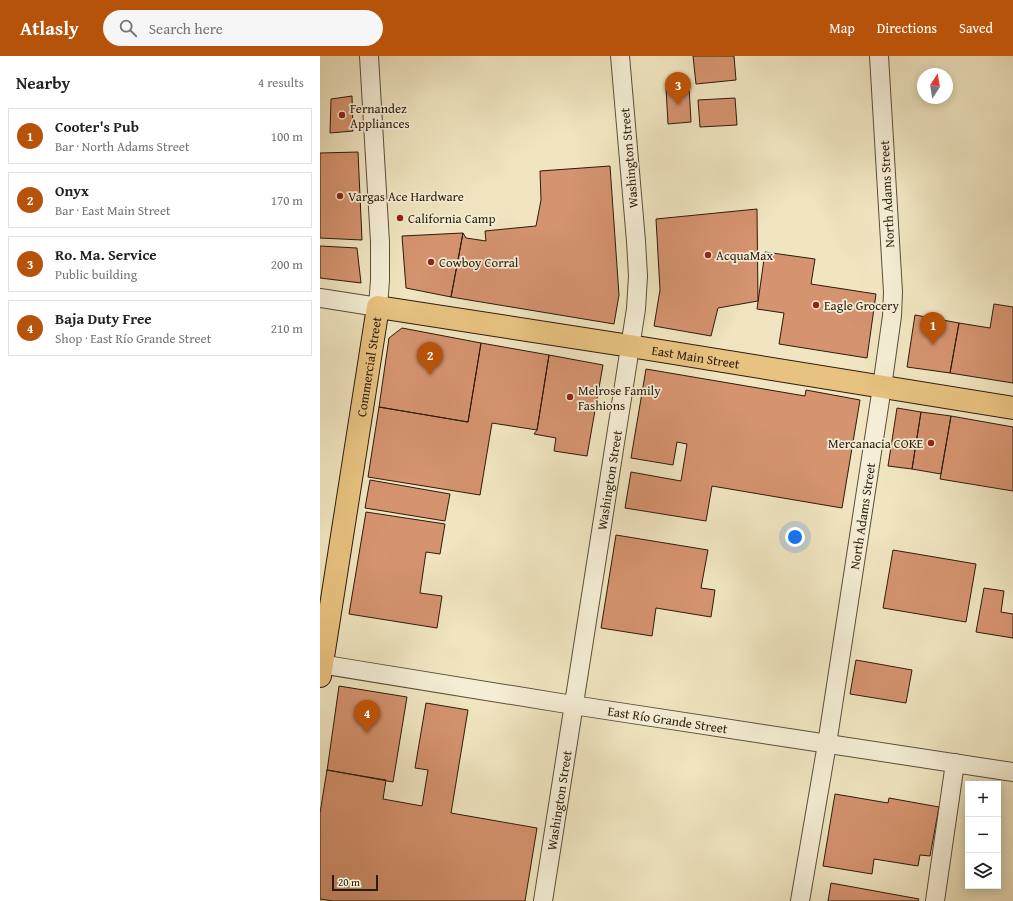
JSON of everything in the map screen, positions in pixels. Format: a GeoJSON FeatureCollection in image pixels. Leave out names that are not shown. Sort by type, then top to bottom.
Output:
{"type":"FeatureCollection","features":[{"type":"Feature","properties":{"kind":"main road","name":"East Main Street"},"geometry":{"type":"LineString","coordinates":[[378,307],[1013,408]]}},
{"type":"Feature","properties":{"kind":"main road","name":"Commercial Street"},"geometry":{"type":"LineString","coordinates":[[321,668],[378,307]]}},
{"type":"Feature","properties":{"kind":"street","name":"Commercial Street"},"geometry":{"type":"LineString","coordinates":[[369,56],[380,242],[378,307]]}},
{"type":"Feature","properties":{"kind":"street","name":"Washington Street"},"geometry":{"type":"LineString","coordinates":[[543,901],[636,309],[638,276],[636,241],[620,56]]}},
{"type":"Feature","properties":{"kind":"street","name":"North Adams Street"},"geometry":{"type":"LineString","coordinates":[[800,901],[826,744],[892,316],[893,292],[879,56]]}},
{"type":"Feature","properties":{"kind":"street"},"geometry":{"type":"LineString","coordinates":[[320,298],[378,307]]}},
{"type":"Feature","properties":{"kind":"street","name":"East Río Grande Street"},"geometry":{"type":"LineString","coordinates":[[321,668],[1013,772]]}},
{"type":"Feature","properties":{"kind":"street"},"geometry":{"type":"LineString","coordinates":[[935,901],[955,763]]}},
{"type":"Feature","properties":{"kind":"building"},"geometry":{"type":"Polygon","coordinates":[[[693,56],[734,56],[736,80],[696,84],[693,56]]]}},
{"type":"Feature","properties":{"kind":"building"},"geometry":{"type":"Polygon","coordinates":[[[689,86],[691,122],[668,124],[666,88],[689,86]]]}},
{"type":"Feature","properties":{"kind":"building","name":"Fernandez Appliances"},"geometry":{"type":"Polygon","coordinates":[[[352,96],[353,131],[330,133],[331,99],[352,96]]]}},
{"type":"Feature","properties":{"kind":"building"},"geometry":{"type":"Polygon","coordinates":[[[735,98],[737,125],[700,127],[698,100],[735,98]]]}},
{"type":"Feature","properties":{"kind":"building","name":"Vargas Ace Hardware"},"geometry":{"type":"Polygon","coordinates":[[[358,152],[362,240],[320,238],[320,153],[358,152]]]}},
{"type":"Feature","properties":{"kind":"building"},"geometry":{"type":"Polygon","coordinates":[[[610,166],[619,295],[614,324],[451,297],[463,233],[466,238],[486,241],[485,231],[536,226],[541,200],[540,171],[610,166]]]}},
{"type":"Feature","properties":{"kind":"building","name":"AcquaMax"},"geometry":{"type":"Polygon","coordinates":[[[757,209],[758,301],[718,308],[711,336],[654,326],[660,290],[656,219],[757,209]]]}},
{"type":"Feature","properties":{"kind":"building","name":"Cowboy Corral"},"geometry":{"type":"Polygon","coordinates":[[[463,233],[451,297],[406,288],[402,236],[463,233]]]}},
{"type":"Feature","properties":{"kind":"building"},"geometry":{"type":"Polygon","coordinates":[[[320,246],[357,248],[361,283],[320,278],[320,246]]]}},
{"type":"Feature","properties":{"kind":"building","name":"Eagle Grocery"},"geometry":{"type":"Polygon","coordinates":[[[765,252],[815,259],[811,284],[876,294],[867,358],[779,344],[784,313],[757,309],[765,252]]]}},
{"type":"Feature","properties":{"kind":"building"},"geometry":{"type":"Polygon","coordinates":[[[994,304],[1013,307],[1013,383],[950,373],[959,323],[990,328],[994,304]]]}},
{"type":"Feature","properties":{"kind":"building"},"geometry":{"type":"Polygon","coordinates":[[[915,315],[959,323],[950,373],[907,367],[915,315]]]}},
{"type":"Feature","properties":{"kind":"building"},"geometry":{"type":"Polygon","coordinates":[[[402,328],[481,343],[468,422],[379,407],[389,338],[402,328]]]}},
{"type":"Feature","properties":{"kind":"building"},"geometry":{"type":"Polygon","coordinates":[[[481,343],[549,355],[537,430],[492,423],[480,495],[368,477],[379,407],[468,422],[481,343]]]}},
{"type":"Feature","properties":{"kind":"building","name":"Melrose Family Fashions"},"geometry":{"type":"Polygon","coordinates":[[[549,355],[603,365],[587,456],[554,451],[556,438],[534,434],[537,430],[549,355]]]}},
{"type":"Feature","properties":{"kind":"building"},"geometry":{"type":"Polygon","coordinates":[[[646,369],[805,396],[806,390],[860,400],[842,508],[712,486],[706,521],[625,508],[631,472],[681,481],[687,444],[677,442],[673,465],[631,458],[646,369]]]}},
{"type":"Feature","properties":{"kind":"building"},"geometry":{"type":"Polygon","coordinates":[[[897,408],[921,412],[912,469],[888,466],[897,408]]]}},
{"type":"Feature","properties":{"kind":"building","name":"Mercanacia COKE"},"geometry":{"type":"Polygon","coordinates":[[[921,412],[951,416],[941,474],[912,469],[921,412]]]}},
{"type":"Feature","properties":{"kind":"building"},"geometry":{"type":"Polygon","coordinates":[[[951,416],[1013,427],[1013,491],[940,479],[951,416]]]}},
{"type":"Feature","properties":{"kind":"building"},"geometry":{"type":"Polygon","coordinates":[[[370,480],[450,494],[445,521],[365,508],[370,480]]]}},
{"type":"Feature","properties":{"kind":"building"},"geometry":{"type":"Polygon","coordinates":[[[366,512],[445,524],[440,554],[426,552],[420,593],[442,596],[437,628],[349,614],[366,512]]]}},
{"type":"Feature","properties":{"kind":"building"},"geometry":{"type":"Polygon","coordinates":[[[616,535],[708,550],[701,588],[715,590],[711,617],[656,608],[652,636],[601,628],[616,535]]]}},
{"type":"Feature","properties":{"kind":"building"},"geometry":{"type":"Polygon","coordinates":[[[893,550],[976,564],[966,622],[883,608],[893,550]]]}},
{"type":"Feature","properties":{"kind":"building"},"geometry":{"type":"Polygon","coordinates":[[[984,588],[1004,591],[1001,612],[1013,614],[1013,638],[976,632],[984,588]]]}},
{"type":"Feature","properties":{"kind":"building"},"geometry":{"type":"Polygon","coordinates":[[[856,660],[912,670],[906,703],[850,694],[856,660]]]}},
{"type":"Feature","properties":{"kind":"building"},"geometry":{"type":"Polygon","coordinates":[[[339,686],[407,697],[393,782],[327,770],[339,686]]]}},
{"type":"Feature","properties":{"kind":"building"},"geometry":{"type":"Polygon","coordinates":[[[426,703],[468,710],[451,813],[537,828],[525,901],[333,901],[320,899],[320,813],[327,770],[386,780],[383,799],[422,806],[428,770],[415,768],[426,703]]]}},
{"type":"Feature","properties":{"kind":"building"},"geometry":{"type":"Polygon","coordinates":[[[835,794],[888,803],[889,798],[939,807],[930,856],[920,855],[918,866],[874,859],[872,874],[823,866],[835,794]]]}},
{"type":"Feature","properties":{"kind":"building"},"geometry":{"type":"Polygon","coordinates":[[[831,883],[919,899],[918,901],[828,901],[831,883]]]}},
{"type":"Feature","properties":{"kind":"place","name":"Ro. Ma. Service"},"geometry":{"type":"Point","coordinates":[678,105]}},
{"type":"Feature","properties":{"kind":"place","name":"Fernandez Appliances"},"geometry":{"type":"Point","coordinates":[342,115]}},
{"type":"Feature","properties":{"kind":"place","name":"Vargas Ace Hardware"},"geometry":{"type":"Point","coordinates":[340,196]}},
{"type":"Feature","properties":{"kind":"place","name":"California Camp"},"geometry":{"type":"Point","coordinates":[400,218]}},
{"type":"Feature","properties":{"kind":"place","name":"AcquaMax"},"geometry":{"type":"Point","coordinates":[708,255]}},
{"type":"Feature","properties":{"kind":"place","name":"Cowboy Corral"},"geometry":{"type":"Point","coordinates":[431,262]}},
{"type":"Feature","properties":{"kind":"place","name":"Eagle Grocery"},"geometry":{"type":"Point","coordinates":[816,305]}},
{"type":"Feature","properties":{"kind":"place","name":"Cooter's Pub"},"geometry":{"type":"Point","coordinates":[933,345]}},
{"type":"Feature","properties":{"kind":"place","name":"Onyx"},"geometry":{"type":"Point","coordinates":[430,375]}},
{"type":"Feature","properties":{"kind":"place","name":"Melrose Family Fashions"},"geometry":{"type":"Point","coordinates":[570,397]}},
{"type":"Feature","properties":{"kind":"place","name":"Mercanacia COKE"},"geometry":{"type":"Point","coordinates":[931,443]}},
{"type":"Feature","properties":{"kind":"place","name":"Baja Duty Free"},"geometry":{"type":"Point","coordinates":[367,733]}}]}
